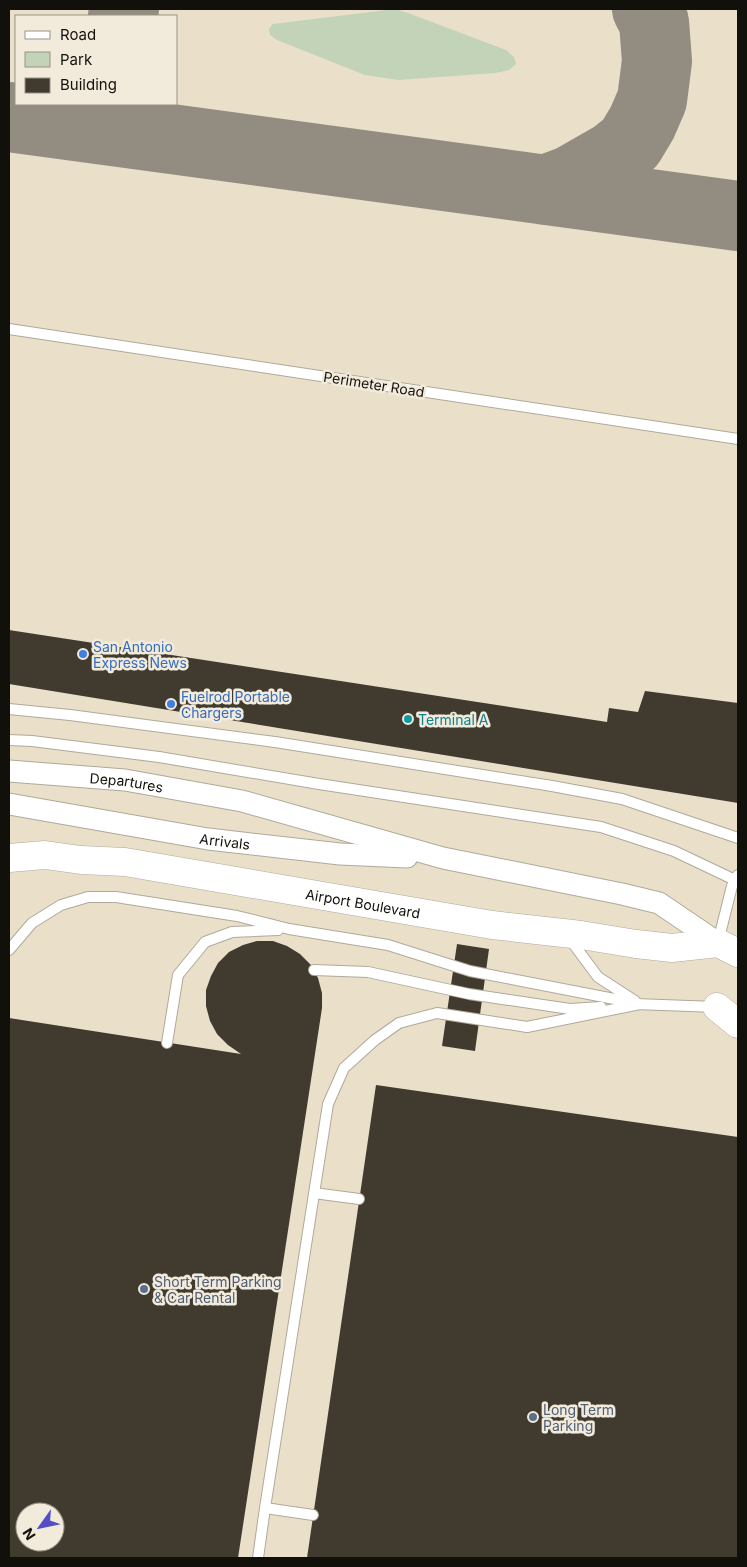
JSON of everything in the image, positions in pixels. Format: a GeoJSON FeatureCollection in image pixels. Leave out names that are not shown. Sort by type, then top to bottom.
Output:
{"type":"FeatureCollection","features":[{"type":"Feature","properties":{"kind":"main road","name":"Airport Boulevard"},"geometry":{"type":"LineString","coordinates":[[9,858],[44,856],[125,862],[492,926],[565,933],[672,948],[728,948]]}},
{"type":"Feature","properties":{"kind":"street","name":"Departures"},"geometry":{"type":"LineString","coordinates":[[9,771],[125,780],[242,801],[443,858]]}},
{"type":"Feature","properties":{"kind":"street","name":"Arrivals"},"geometry":{"type":"LineString","coordinates":[[9,804],[208,839],[340,854],[443,858]]}},
{"type":"Feature","properties":{"kind":"street"},"geometry":{"type":"LineString","coordinates":[[443,858],[622,894],[659,904],[728,948]]}},
{"type":"Feature","properties":{"kind":"lane","name":"Perimeter Road"},"geometry":{"type":"LineString","coordinates":[[9,329],[738,439]]}},
{"type":"Feature","properties":{"kind":"lane"},"geometry":{"type":"LineString","coordinates":[[9,709],[70,715],[275,742],[552,786],[622,799],[738,838]]}},
{"type":"Feature","properties":{"kind":"lane"},"geometry":{"type":"LineString","coordinates":[[9,740],[32,741],[159,757],[319,784],[601,827],[674,851],[737,877],[732,886],[728,948]]}},
{"type":"Feature","properties":{"kind":"lane"},"geometry":{"type":"LineString","coordinates":[[9,950],[32,922],[62,905],[88,898],[116,897],[218,914],[289,930],[388,945],[470,971],[640,1004],[731,1015]]}},
{"type":"Feature","properties":{"kind":"lane"},"geometry":{"type":"LineString","coordinates":[[167,1043],[178,974],[205,942],[232,932],[289,930]]}},
{"type":"Feature","properties":{"kind":"lane"},"geometry":{"type":"LineString","coordinates":[[565,933],[598,977],[640,1004]]}},
{"type":"Feature","properties":{"kind":"lane"},"geometry":{"type":"LineString","coordinates":[[314,970],[368,972],[469,994],[570,1009],[640,1004]]}},
{"type":"Feature","properties":{"kind":"lane"},"geometry":{"type":"LineString","coordinates":[[258,1558],[328,1104],[344,1068],[375,1040],[399,1024],[436,1013],[527,1028],[640,1004]]}},
{"type":"Feature","properties":{"kind":"lane"},"geometry":{"type":"LineString","coordinates":[[314,1193],[359,1199]]}},
{"type":"Feature","properties":{"kind":"lane"},"geometry":{"type":"LineString","coordinates":[[265,1508],[313,1515]]}},
{"type":"Feature","properties":{"kind":"shaded area"},"geometry":{"type":"Polygon","coordinates":[[[9,9],[738,9],[738,1558],[9,1558],[9,9]]]}},
{"type":"Feature","properties":{"kind":"green space"},"geometry":{"type":"Polygon","coordinates":[[[395,9],[506,50],[514,57],[516,64],[509,70],[495,73],[398,80],[365,75],[277,40],[270,35],[269,29],[273,24],[395,9]]]}},
{"type":"Feature","properties":{"kind":"building","name":"Terminal A"},"geometry":{"type":"Polygon","coordinates":[[[9,630],[607,722],[609,708],[638,712],[645,691],[738,703],[738,803],[9,684],[9,630]]]}},
{"type":"Feature","properties":{"kind":"building","name":"Short Term Parking & Car Rental"},"geometry":{"type":"Polygon","coordinates":[[[257,941],[273,941],[287,946],[300,954],[311,965],[318,978],[322,993],[322,1008],[238,1558],[9,1558],[9,1018],[241,1054],[217,1034],[210,1021],[206,1006],[206,990],[211,976],[218,963],[229,952],[257,941]]]}},
{"type":"Feature","properties":{"kind":"building"},"geometry":{"type":"Polygon","coordinates":[[[457,944],[489,949],[475,1051],[442,1046],[457,944]]]}},
{"type":"Feature","properties":{"kind":"building","name":"Long Term Parking"},"geometry":{"type":"Polygon","coordinates":[[[376,1085],[738,1137],[738,1558],[307,1558],[376,1085]]]}},
{"type":"Feature","properties":{"kind":"taxiway"},"geometry":{"type":"LineString","coordinates":[[123,15],[124,9]]}},
{"type":"Feature","properties":{"kind":"taxiway"},"geometry":{"type":"LineString","coordinates":[[545,190],[572,180],[614,156],[630,143],[642,123],[652,100],[657,61],[654,22],[647,9]]}},
{"type":"Feature","properties":{"kind":"taxiway"},"geometry":{"type":"LineString","coordinates":[[9,117],[738,216]]}},
{"type":"Feature","properties":{"kind":"place","name":"San Antonio Express News"},"geometry":{"type":"Point","coordinates":[83,654]}},
{"type":"Feature","properties":{"kind":"place","name":"Fuelrod Portable Chargers"},"geometry":{"type":"Point","coordinates":[171,704]}},
{"type":"Feature","properties":{"kind":"place","name":"Terminal A"},"geometry":{"type":"Point","coordinates":[408,719]}},
{"type":"Feature","properties":{"kind":"place","name":"Short Term Parking & Car Rental"},"geometry":{"type":"Point","coordinates":[144,1289]}},
{"type":"Feature","properties":{"kind":"place","name":"Long Term Parking"},"geometry":{"type":"Point","coordinates":[533,1417]}}]}
